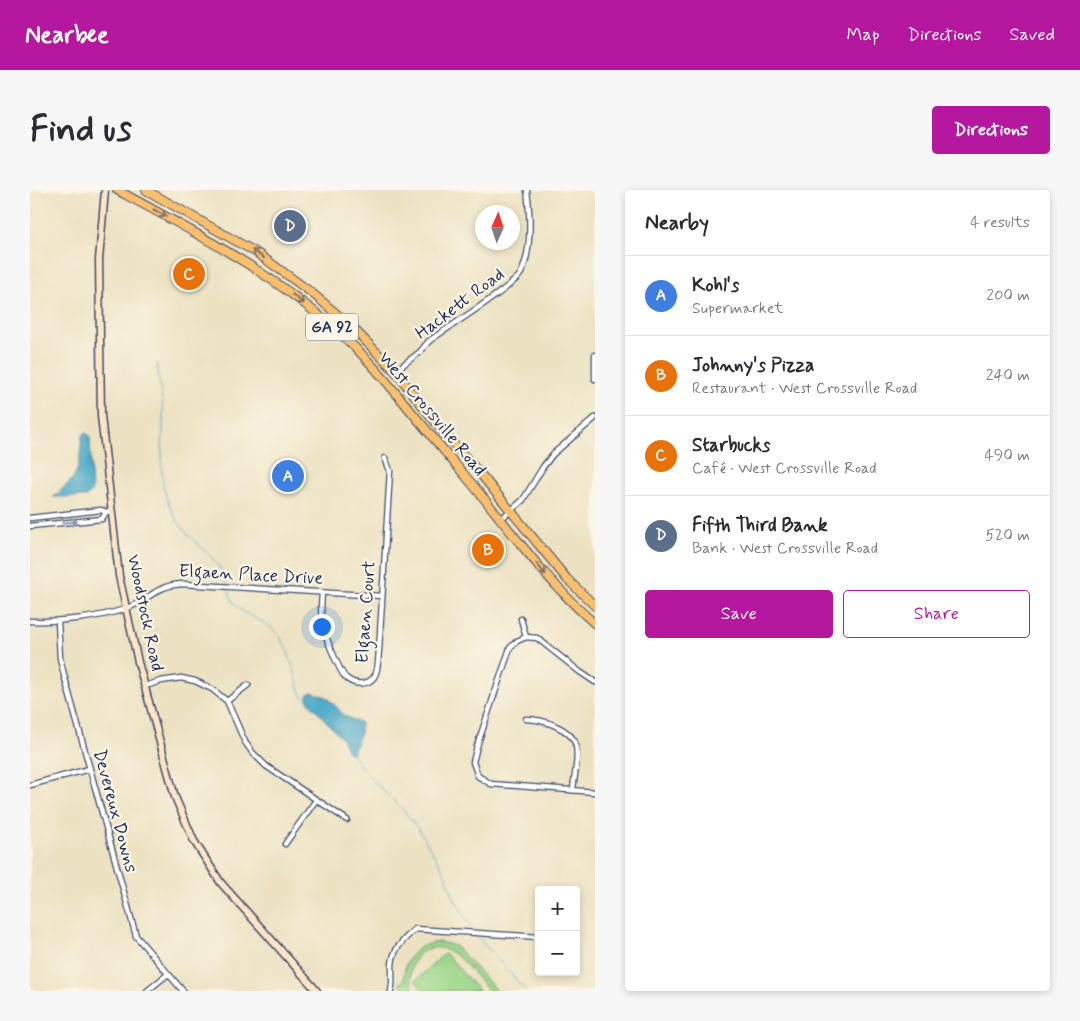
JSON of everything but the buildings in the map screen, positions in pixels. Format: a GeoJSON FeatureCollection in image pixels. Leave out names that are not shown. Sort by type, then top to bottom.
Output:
{"type":"FeatureCollection","features":[{"type":"Feature","properties":{"kind":"main road","name":"West Crossville Road"},"geometry":{"type":"LineString","coordinates":[[117,190],[261,271],[328,323],[370,364],[546,575],[595,624]]}},
{"type":"Feature","properties":{"kind":"main road","name":"West Crossville Road"},"geometry":{"type":"LineString","coordinates":[[146,190],[257,253],[312,293],[351,326],[395,371],[443,432],[567,579],[595,606]]}},
{"type":"Feature","properties":{"kind":"street","name":"Woodstock Road"},"geometry":{"type":"LineString","coordinates":[[105,190],[99,260],[100,376],[101,419],[108,512],[126,609],[145,686],[175,797],[194,841],[221,883],[317,991]]}},
{"type":"Feature","properties":{"kind":"street","name":"Hackett Road"},"geometry":{"type":"LineString","coordinates":[[395,371],[420,352],[429,341],[521,274],[528,242],[527,190]]}},
{"type":"Feature","properties":{"kind":"street"},"geometry":{"type":"LineString","coordinates":[[595,355],[595,379]]}},
{"type":"Feature","properties":{"kind":"street"},"geometry":{"type":"LineString","coordinates":[[501,519],[523,500],[553,454],[595,418]]}},
{"type":"Feature","properties":{"kind":"street","name":"Elgaen Court"},"geometry":{"type":"LineString","coordinates":[[322,593],[323,626],[344,678],[360,684],[367,682],[374,676],[377,667],[390,471],[385,458]]}},
{"type":"Feature","properties":{"kind":"street"},"geometry":{"type":"LineString","coordinates":[[30,518],[100,510],[108,512]]}},
{"type":"Feature","properties":{"kind":"street"},"geometry":{"type":"LineString","coordinates":[[30,526],[102,518],[108,512]]}},
{"type":"Feature","properties":{"kind":"street","name":"Elgaen Place Drive"},"geometry":{"type":"LineString","coordinates":[[30,620],[58,622],[126,609],[142,602],[157,590],[170,584],[382,596]]}},
{"type":"Feature","properties":{"kind":"street"},"geometry":{"type":"LineString","coordinates":[[521,619],[526,637]]}},
{"type":"Feature","properties":{"kind":"street","name":"Devereux Downs"},"geometry":{"type":"LineString","coordinates":[[58,622],[60,658],[136,936],[182,991]]}},
{"type":"Feature","properties":{"kind":"street"},"geometry":{"type":"LineString","coordinates":[[595,682],[540,640],[534,637],[526,637],[517,641],[510,648],[473,762],[475,771],[482,780],[490,784],[595,792]]}},
{"type":"Feature","properties":{"kind":"street"},"geometry":{"type":"LineString","coordinates":[[145,686],[181,678],[195,681],[212,689],[227,701],[245,742],[266,766],[347,820]]}},
{"type":"Feature","properties":{"kind":"street"},"geometry":{"type":"LineString","coordinates":[[227,701],[248,685]]}},
{"type":"Feature","properties":{"kind":"street"},"geometry":{"type":"LineString","coordinates":[[526,719],[540,720],[552,724],[569,735],[575,742],[573,790]]}},
{"type":"Feature","properties":{"kind":"street"},"geometry":{"type":"LineString","coordinates":[[30,785],[89,769]]}},
{"type":"Feature","properties":{"kind":"street"},"geometry":{"type":"LineString","coordinates":[[285,844],[316,800]]}},
{"type":"Feature","properties":{"kind":"street"},"geometry":{"type":"LineString","coordinates":[[391,991],[393,984],[391,960],[393,954],[415,929],[535,937]]}},
{"type":"Feature","properties":{"kind":"street"},"geometry":{"type":"LineString","coordinates":[[147,991],[168,974]]}},
{"type":"Feature","properties":{"kind":"green space"},"geometry":{"type":"Polygon","coordinates":[[[440,942],[452,945],[458,949],[497,991],[489,991],[453,953],[438,948],[422,952],[416,958],[410,973],[415,991],[406,991],[399,984],[404,980],[406,965],[413,953],[425,945],[440,942]]]}},
{"type":"Feature","properties":{"kind":"green space"},"geometry":{"type":"Polygon","coordinates":[[[445,953],[479,991],[424,991],[415,981],[445,953]]]}},
{"type":"Feature","properties":{"kind":"water"},"geometry":{"type":"Polygon","coordinates":[[[86,433],[90,436],[92,491],[86,497],[53,497],[74,476],[79,463],[82,435],[86,433]]]}},
{"type":"Feature","properties":{"kind":"water"},"geometry":{"type":"Polygon","coordinates":[[[312,692],[327,697],[345,716],[361,723],[360,734],[352,754],[348,752],[343,740],[308,701],[308,694],[312,692]]]}},
{"type":"Feature","properties":{"kind":"waterway"},"geometry":{"type":"LineString","coordinates":[[157,364],[163,407],[162,477],[169,505],[182,527],[220,568],[234,603],[243,611],[269,626],[280,637],[288,653],[302,696],[308,701]]}},
{"type":"Feature","properties":{"kind":"waterway"},"geometry":{"type":"LineString","coordinates":[[352,754],[365,772],[405,812],[419,830],[444,871],[454,898],[473,931]]}},
{"type":"Feature","properties":{"kind":"waterway"},"geometry":{"type":"LineString","coordinates":[[476,935],[526,991]]}},
{"type":"Feature","properties":{"kind":"place","name":"Fifth Third Bank"},"geometry":{"type":"Point","coordinates":[290,226]}},
{"type":"Feature","properties":{"kind":"place","name":"Starbucks"},"geometry":{"type":"Point","coordinates":[189,274]}},
{"type":"Feature","properties":{"kind":"place","name":"Kohl's"},"geometry":{"type":"Point","coordinates":[288,476]}},
{"type":"Feature","properties":{"kind":"place","name":"Johnny's Pizza"},"geometry":{"type":"Point","coordinates":[488,550]}}]}
